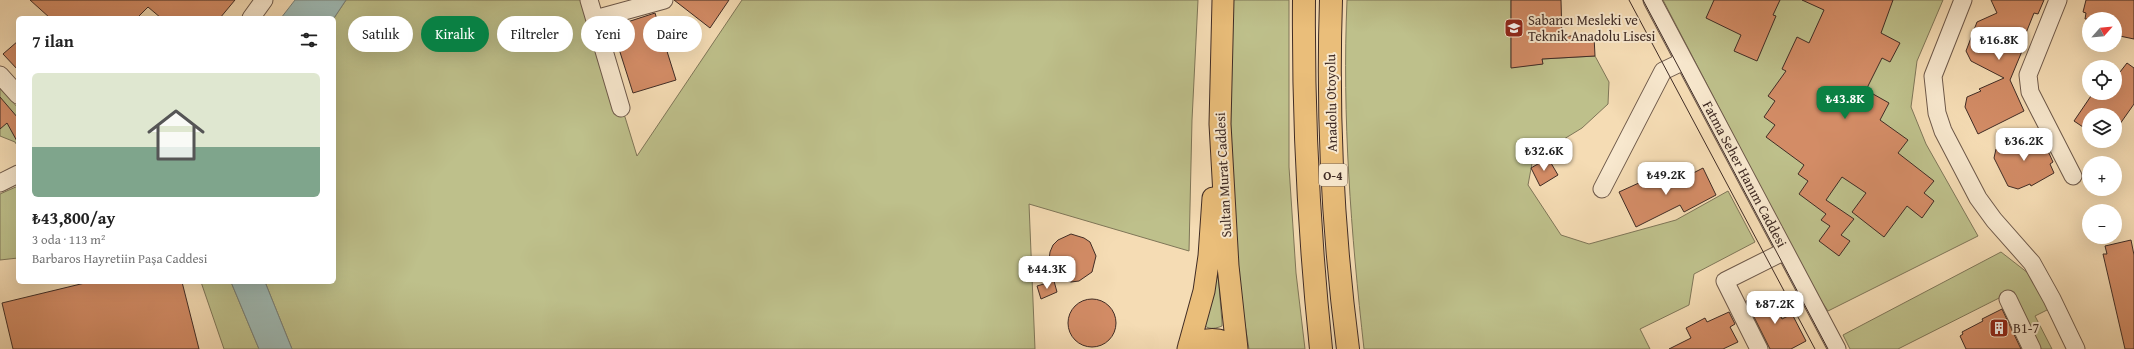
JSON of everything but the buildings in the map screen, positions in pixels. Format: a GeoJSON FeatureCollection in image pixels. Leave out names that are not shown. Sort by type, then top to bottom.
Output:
{"type":"FeatureCollection","features":[{"type":"Feature","properties":{"kind":"highway","name":"Anadolu Otoyolu"},"geometry":{"type":"LineString","coordinates":[[1304,0],[1303,74],[1307,168],[1313,273],[1321,349]]}},
{"type":"Feature","properties":{"kind":"highway","name":"Anadolu Otoyolu"},"geometry":{"type":"LineString","coordinates":[[1331,0],[1330,119],[1336,236],[1348,349]]}},
{"type":"Feature","properties":{"kind":"main road","name":"Sultan Murat Caddesi"},"geometry":{"type":"LineString","coordinates":[[1223,0],[1220,124],[1228,266],[1237,349]]}},
{"type":"Feature","properties":{"kind":"main road"},"geometry":{"type":"LineString","coordinates":[[1188,347],[1204,291],[1209,256],[1220,124]]}},
{"type":"Feature","properties":{"kind":"main road"},"geometry":{"type":"LineString","coordinates":[[1188,347],[1209,340],[1220,340],[1234,349]]}},
{"type":"Feature","properties":{"kind":"street"},"geometry":{"type":"LineString","coordinates":[[252,16],[264,0]]}},
{"type":"Feature","properties":{"kind":"street"},"geometry":{"type":"LineString","coordinates":[[589,0],[594,16]]}},
{"type":"Feature","properties":{"kind":"street"},"geometry":{"type":"LineString","coordinates":[[606,16],[664,0]]}},
{"type":"Feature","properties":{"kind":"street","name":"Fatma Seher Hanım Caddesi"},"geometry":{"type":"LineString","coordinates":[[1652,0],[1837,349]]}},
{"type":"Feature","properties":{"kind":"street"},"geometry":{"type":"LineString","coordinates":[[1963,0],[1933,76],[1937,113],[1943,131],[1978,198],[1994,220],[2032,263],[2052,299],[2076,349]]}},
{"type":"Feature","properties":{"kind":"street"},"geometry":{"type":"LineString","coordinates":[[2058,0],[2028,75],[2030,92],[2073,176]]}},
{"type":"Feature","properties":{"kind":"street"},"geometry":{"type":"LineString","coordinates":[[605,52],[622,108]]}},
{"type":"Feature","properties":{"kind":"street"},"geometry":{"type":"LineString","coordinates":[[1602,189],[1663,71],[1684,61]]}},
{"type":"Feature","properties":{"kind":"street"},"geometry":{"type":"LineString","coordinates":[[0,75],[16,93]]}},
{"type":"Feature","properties":{"kind":"street"},"geometry":{"type":"LineString","coordinates":[[0,183],[16,175]]}},
{"type":"Feature","properties":{"kind":"street"},"geometry":{"type":"LineString","coordinates":[[1759,349],[1725,281],[1785,251]]}},
{"type":"Feature","properties":{"kind":"street"},"geometry":{"type":"LineString","coordinates":[[2008,299],[2032,349]]}},
{"type":"Feature","properties":{"kind":"green space"},"geometry":{"type":"Polygon","coordinates":[[[346,0],[589,0],[594,16],[581,16],[581,52],[605,52],[637,156],[742,0],[1198,0],[1192,120],[1189,251],[1029,204],[1035,349],[292,349],[266,284],[336,284],[336,16],[346,0]]]}},
{"type":"Feature","properties":{"kind":"green space"},"geometry":{"type":"Polygon","coordinates":[[[1231,0],[1289,0],[1289,167],[1296,273],[1305,349],[1249,349],[1233,251],[1228,195],[1231,0]]]}},
{"type":"Feature","properties":{"kind":"green space"},"geometry":{"type":"Polygon","coordinates":[[[1347,0],[1511,0],[1511,67],[1542,64],[1542,59],[1595,56],[1609,82],[1608,104],[1582,128],[1533,158],[1528,185],[1561,235],[1589,244],[1676,220],[1728,191],[1755,242],[1694,274],[1689,305],[1640,329],[1650,349],[1364,349],[1355,262],[1349,175],[1346,88],[1347,0]]]}},
{"type":"Feature","properties":{"kind":"green space"},"geometry":{"type":"Polygon","coordinates":[[[1663,0],[1943,0],[1917,61],[1911,107],[1926,144],[1978,236],[1828,311],[1814,290],[1663,0]]]}},
{"type":"Feature","properties":{"kind":"green space"},"geometry":{"type":"Polygon","coordinates":[[[0,87],[16,106],[16,144],[0,136],[0,87]]]}},
{"type":"Feature","properties":{"kind":"green space"},"geometry":{"type":"Polygon","coordinates":[[[16,187],[16,258],[0,260],[0,194],[16,187]]]}},
{"type":"Feature","properties":{"kind":"green space"},"geometry":{"type":"Polygon","coordinates":[[[1216,206],[1218,274],[1222,326],[1211,328],[1205,326],[1216,206]]]}},
{"type":"Feature","properties":{"kind":"green space"},"geometry":{"type":"Polygon","coordinates":[[[2001,252],[2028,273],[2049,309],[2035,316],[2052,349],[2039,349],[2011,292],[1898,349],[1850,349],[1843,335],[2001,252]]]}},
{"type":"Feature","properties":{"kind":"green space"},"geometry":{"type":"Polygon","coordinates":[[[202,284],[232,284],[259,349],[224,349],[202,284]]]}},
{"type":"Feature","properties":{"kind":"water"},"geometry":{"type":"Polygon","coordinates":[[[295,0],[346,0],[335,16],[283,16],[295,0]]]}},
{"type":"Feature","properties":{"kind":"water"},"geometry":{"type":"Polygon","coordinates":[[[232,284],[266,284],[292,349],[259,349],[232,284]]]}},
{"type":"Feature","properties":{"kind":"tram line"},"geometry":{"type":"LineString","coordinates":[[1629,0],[1815,349]]}},
{"type":"Feature","properties":{"kind":"tram line"},"geometry":{"type":"LineString","coordinates":[[1643,0],[1828,349]]}},
{"type":"Feature","properties":{"kind":"place","name":"Sabancı Mesleki ve Teknik Anadolu Lisesi"},"geometry":{"type":"Point","coordinates":[1514,28]}},
{"type":"Feature","properties":{"kind":"place","name":"B1-7"},"geometry":{"type":"Point","coordinates":[1999,328]}}]}
